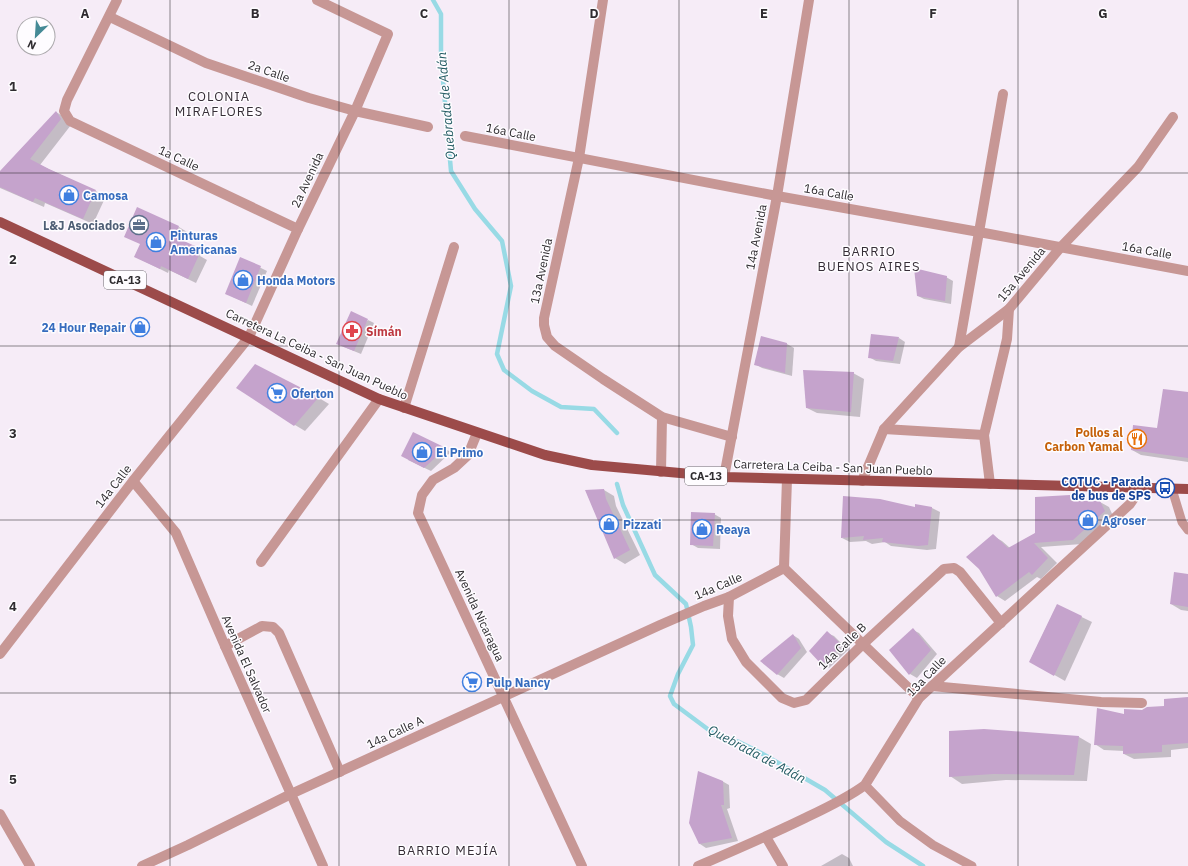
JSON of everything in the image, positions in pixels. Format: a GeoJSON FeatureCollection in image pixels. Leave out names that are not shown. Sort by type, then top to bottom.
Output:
{"type":"FeatureCollection","features":[{"type":"Feature","properties":{"kind":"main road","name":"Carretera La Ceiba - San Juan Pueblo"},"geometry":{"type":"LineString","coordinates":[[0,222],[379,399],[545,456],[592,465],[724,477],[1188,489]]}},
{"type":"Feature","properties":{"kind":"street"},"geometry":{"type":"LineString","coordinates":[[110,17],[117,0]]}},
{"type":"Feature","properties":{"kind":"street","name":"2a Avenida"},"geometry":{"type":"LineString","coordinates":[[249,338],[298,229],[355,111],[388,34],[317,0]]}},
{"type":"Feature","properties":{"kind":"street","name":"13a Avenida"},"geometry":{"type":"LineString","coordinates":[[603,0],[579,158],[544,318],[545,331],[547,337],[555,346],[662,417],[732,437]]}},
{"type":"Feature","properties":{"kind":"street","name":"14a Avenida"},"geometry":{"type":"LineString","coordinates":[[724,477],[777,196],[809,0]]}},
{"type":"Feature","properties":{"kind":"street","name":"1a Calle"},"geometry":{"type":"LineString","coordinates":[[110,17],[67,100],[64,111],[70,121],[298,229]]}},
{"type":"Feature","properties":{"kind":"street","name":"2a Calle"},"geometry":{"type":"LineString","coordinates":[[110,17],[206,63],[309,98],[355,111],[428,127]]}},
{"type":"Feature","properties":{"kind":"street"},"geometry":{"type":"LineString","coordinates":[[959,347],[1003,94]]}},
{"type":"Feature","properties":{"kind":"street","name":"15a Avenida"},"geometry":{"type":"LineString","coordinates":[[862,481],[884,429],[959,347],[1009,310],[1060,248],[1138,168],[1172,117]]}},
{"type":"Feature","properties":{"kind":"street","name":"16a Calle"},"geometry":{"type":"LineString","coordinates":[[465,136],[777,196],[1188,271]]}},
{"type":"Feature","properties":{"kind":"street"},"geometry":{"type":"LineString","coordinates":[[404,408],[454,247]]}},
{"type":"Feature","properties":{"kind":"street"},"geometry":{"type":"LineString","coordinates":[[990,484],[984,435],[1007,339],[1009,310]]}},
{"type":"Feature","properties":{"kind":"street","name":"14a Calle"},"geometry":{"type":"LineString","coordinates":[[0,654],[133,481],[249,338]]}},
{"type":"Feature","properties":{"kind":"street"},"geometry":{"type":"LineString","coordinates":[[261,562],[379,399]]}},
{"type":"Feature","properties":{"kind":"street"},"geometry":{"type":"LineString","coordinates":[[661,472],[662,417]]}},
{"type":"Feature","properties":{"kind":"street"},"geometry":{"type":"LineString","coordinates":[[884,429],[984,435]]}},
{"type":"Feature","properties":{"kind":"street","name":"Avenida Nicaragua"},"geometry":{"type":"LineString","coordinates":[[477,433],[468,454],[454,468],[433,480],[422,495],[418,512],[582,866]]}},
{"type":"Feature","properties":{"kind":"street"},"geometry":{"type":"LineString","coordinates":[[787,479],[784,568],[919,698]]}},
{"type":"Feature","properties":{"kind":"street","name":"Avenida El Salvador"},"geometry":{"type":"LineString","coordinates":[[133,481],[176,532],[323,866]]}},
{"type":"Feature","properties":{"kind":"street","name":"13a Calle"},"geometry":{"type":"LineString","coordinates":[[698,866],[766,837],[816,813],[852,795],[865,785],[919,698],[1130,504],[1142,488]]}},
{"type":"Feature","properties":{"kind":"street","name":"14a Calle"},"geometry":{"type":"LineString","coordinates":[[660,625],[729,597],[784,568]]}},
{"type":"Feature","properties":{"kind":"street","name":"14a Calle B"},"geometry":{"type":"LineString","coordinates":[[729,597],[728,616],[732,639],[746,662],[782,698],[794,704],[806,700],[863,644],[944,569],[954,568],[960,572],[1001,623]]}},
{"type":"Feature","properties":{"kind":"street","name":"14a Calle A"},"geometry":{"type":"LineString","coordinates":[[142,866],[291,794],[660,625]]}},
{"type":"Feature","properties":{"kind":"street"},"geometry":{"type":"LineString","coordinates":[[225,646],[262,626],[273,627],[279,633],[340,772]]}},
{"type":"Feature","properties":{"kind":"street"},"geometry":{"type":"LineString","coordinates":[[932,686],[1101,702],[1142,703]]}},
{"type":"Feature","properties":{"kind":"street"},"geometry":{"type":"LineString","coordinates":[[0,814],[30,866]]}},
{"type":"Feature","properties":{"kind":"street"},"geometry":{"type":"LineString","coordinates":[[766,837],[783,866]]}},
{"type":"Feature","properties":{"kind":"lane"},"geometry":{"type":"LineString","coordinates":[[1172,489],[1182,522],[1188,530]]}},
{"type":"Feature","properties":{"kind":"lane"},"geometry":{"type":"LineString","coordinates":[[865,785],[900,821],[933,845],[972,866]]}},
{"type":"Feature","properties":{"kind":"building"},"geometry":{"type":"Polygon","coordinates":[[[56,111],[61,119],[30,159],[96,190],[83,219],[35,198],[33,202],[0,187],[0,171],[56,111]]]}},
{"type":"Feature","properties":{"kind":"building"},"geometry":{"type":"Polygon","coordinates":[[[137,207],[179,226],[175,237],[195,246],[192,251],[199,255],[188,279],[161,266],[160,269],[134,257],[140,244],[124,237],[137,207]]]}},
{"type":"Feature","properties":{"kind":"building","name":"Honda Motors"},"geometry":{"type":"Polygon","coordinates":[[[240,257],[261,266],[246,303],[225,294],[240,257]]]}},
{"type":"Feature","properties":{"kind":"building"},"geometry":{"type":"Polygon","coordinates":[[[914,268],[947,276],[945,301],[917,296],[914,268]]]}},
{"type":"Feature","properties":{"kind":"building","name":"Símán"},"geometry":{"type":"Polygon","coordinates":[[[351,311],[368,319],[354,351],[336,344],[351,311]]]}},
{"type":"Feature","properties":{"kind":"building"},"geometry":{"type":"Polygon","coordinates":[[[871,334],[899,337],[893,361],[868,358],[871,334]]]}},
{"type":"Feature","properties":{"kind":"building"},"geometry":{"type":"Polygon","coordinates":[[[761,336],[787,343],[785,373],[754,365],[761,336]]]}},
{"type":"Feature","properties":{"kind":"building","name":"Oferton"},"geometry":{"type":"Polygon","coordinates":[[[255,364],[319,397],[294,426],[236,388],[255,364]]]}},
{"type":"Feature","properties":{"kind":"building"},"geometry":{"type":"Polygon","coordinates":[[[803,370],[854,372],[851,412],[806,408],[803,370]]]}},
{"type":"Feature","properties":{"kind":"building"},"geometry":{"type":"Polygon","coordinates":[[[1163,389],[1188,392],[1188,458],[1131,450],[1133,425],[1157,428],[1163,389]]]}},
{"type":"Feature","properties":{"kind":"building","name":"El Primo"},"geometry":{"type":"Polygon","coordinates":[[[413,432],[446,448],[424,468],[401,456],[413,432]]]}},
{"type":"Feature","properties":{"kind":"building","name":"Pizzati"},"geometry":{"type":"Polygon","coordinates":[[[604,489],[606,499],[630,550],[614,559],[585,490],[604,489]]]}},
{"type":"Feature","properties":{"kind":"building"},"geometry":{"type":"Polygon","coordinates":[[[1070,495],[1071,501],[1100,501],[1105,511],[1073,540],[1034,543],[1048,558],[1032,575],[1029,572],[996,597],[979,569],[966,557],[993,534],[1008,548],[1035,533],[1035,497],[1070,495]]]}},
{"type":"Feature","properties":{"kind":"building"},"geometry":{"type":"Polygon","coordinates":[[[843,496],[880,499],[915,507],[915,504],[932,507],[928,545],[918,546],[882,542],[883,538],[863,540],[864,536],[841,538],[843,496]]]}},
{"type":"Feature","properties":{"kind":"building","name":"Reaya"},"geometry":{"type":"Polygon","coordinates":[[[691,512],[715,513],[713,546],[690,545],[691,512]]]}},
{"type":"Feature","properties":{"kind":"building"},"geometry":{"type":"Polygon","coordinates":[[[1174,572],[1188,574],[1188,607],[1170,604],[1174,572]]]}},
{"type":"Feature","properties":{"kind":"building"},"geometry":{"type":"Polygon","coordinates":[[[1057,604],[1082,616],[1054,676],[1029,662],[1057,604]]]}},
{"type":"Feature","properties":{"kind":"building"},"geometry":{"type":"Polygon","coordinates":[[[913,628],[931,650],[909,675],[889,650],[913,628]]]}},
{"type":"Feature","properties":{"kind":"building"},"geometry":{"type":"Polygon","coordinates":[[[827,631],[842,645],[822,665],[809,651],[827,631]]]}},
{"type":"Feature","properties":{"kind":"building"},"geometry":{"type":"Polygon","coordinates":[[[793,634],[801,648],[777,675],[760,661],[793,634]]]}},
{"type":"Feature","properties":{"kind":"building"},"geometry":{"type":"Polygon","coordinates":[[[1188,697],[1188,743],[1162,745],[1162,752],[1123,754],[1123,746],[1094,745],[1097,708],[1124,714],[1124,709],[1142,710],[1147,707],[1164,706],[1164,699],[1188,697]]]}},
{"type":"Feature","properties":{"kind":"building"},"geometry":{"type":"Polygon","coordinates":[[[984,729],[1079,736],[1074,775],[993,774],[949,777],[949,731],[984,729]]]}},
{"type":"Feature","properties":{"kind":"building"},"geometry":{"type":"Polygon","coordinates":[[[698,771],[723,781],[724,805],[721,805],[732,838],[699,844],[689,823],[698,771]]]}},
{"type":"Feature","properties":{"kind":"waterway","name":"Quebrada de Adán"},"geometry":{"type":"LineString","coordinates":[[433,0],[441,14],[441,57],[451,171],[475,209],[502,241],[511,286],[497,354],[504,370],[532,391],[561,407],[594,409],[617,433]]}},
{"type":"Feature","properties":{"kind":"waterway","name":"Quebrada de Adán"},"geometry":{"type":"LineString","coordinates":[[617,484],[623,505],[655,575],[686,604],[693,645],[678,674],[670,696],[674,704],[717,736],[739,742],[825,790],[886,842],[923,866]]}},
{"type":"Feature","properties":{"kind":"place","name":"Camosa"},"geometry":{"type":"Point","coordinates":[69,195]}},
{"type":"Feature","properties":{"kind":"place","name":"L&J Asociados"},"geometry":{"type":"Point","coordinates":[139,225]}},
{"type":"Feature","properties":{"kind":"place","name":"Pinturas Americanas"},"geometry":{"type":"Point","coordinates":[156,242]}},
{"type":"Feature","properties":{"kind":"place","name":"Honda Motors"},"geometry":{"type":"Point","coordinates":[243,280]}},
{"type":"Feature","properties":{"kind":"place","name":"24 Hour Repair"},"geometry":{"type":"Point","coordinates":[140,327]}},
{"type":"Feature","properties":{"kind":"place","name":"Símán"},"geometry":{"type":"Point","coordinates":[352,331]}},
{"type":"Feature","properties":{"kind":"place","name":"Oferton"},"geometry":{"type":"Point","coordinates":[277,393]}},
{"type":"Feature","properties":{"kind":"place","name":"Pollos al Carbon Yamal"},"geometry":{"type":"Point","coordinates":[1137,439]}},
{"type":"Feature","properties":{"kind":"place","name":"El Primo"},"geometry":{"type":"Point","coordinates":[422,452]}},
{"type":"Feature","properties":{"kind":"place","name":"COTUC - Parada de bus de SPS"},"geometry":{"type":"Point","coordinates":[1165,488]}},
{"type":"Feature","properties":{"kind":"place","name":"Agroser"},"geometry":{"type":"Point","coordinates":[1088,520]}},
{"type":"Feature","properties":{"kind":"place","name":"Pizzati"},"geometry":{"type":"Point","coordinates":[609,524]}},
{"type":"Feature","properties":{"kind":"place","name":"Reaya"},"geometry":{"type":"Point","coordinates":[702,529]}},
{"type":"Feature","properties":{"kind":"place","name":"Pulp Nancy"},"geometry":{"type":"Point","coordinates":[472,682]}},
{"type":"Feature","properties":{"kind":"district","name":"COLONIA MIRAFLORES"},"geometry":{"type":"Point","coordinates":[219,104]}},
{"type":"Feature","properties":{"kind":"district","name":"BARRIO BUENOS AIRES"},"geometry":{"type":"Point","coordinates":[869,258]}},
{"type":"Feature","properties":{"kind":"district","name":"BARRIO MEJÍA"},"geometry":{"type":"Point","coordinates":[448,850]}}]}
